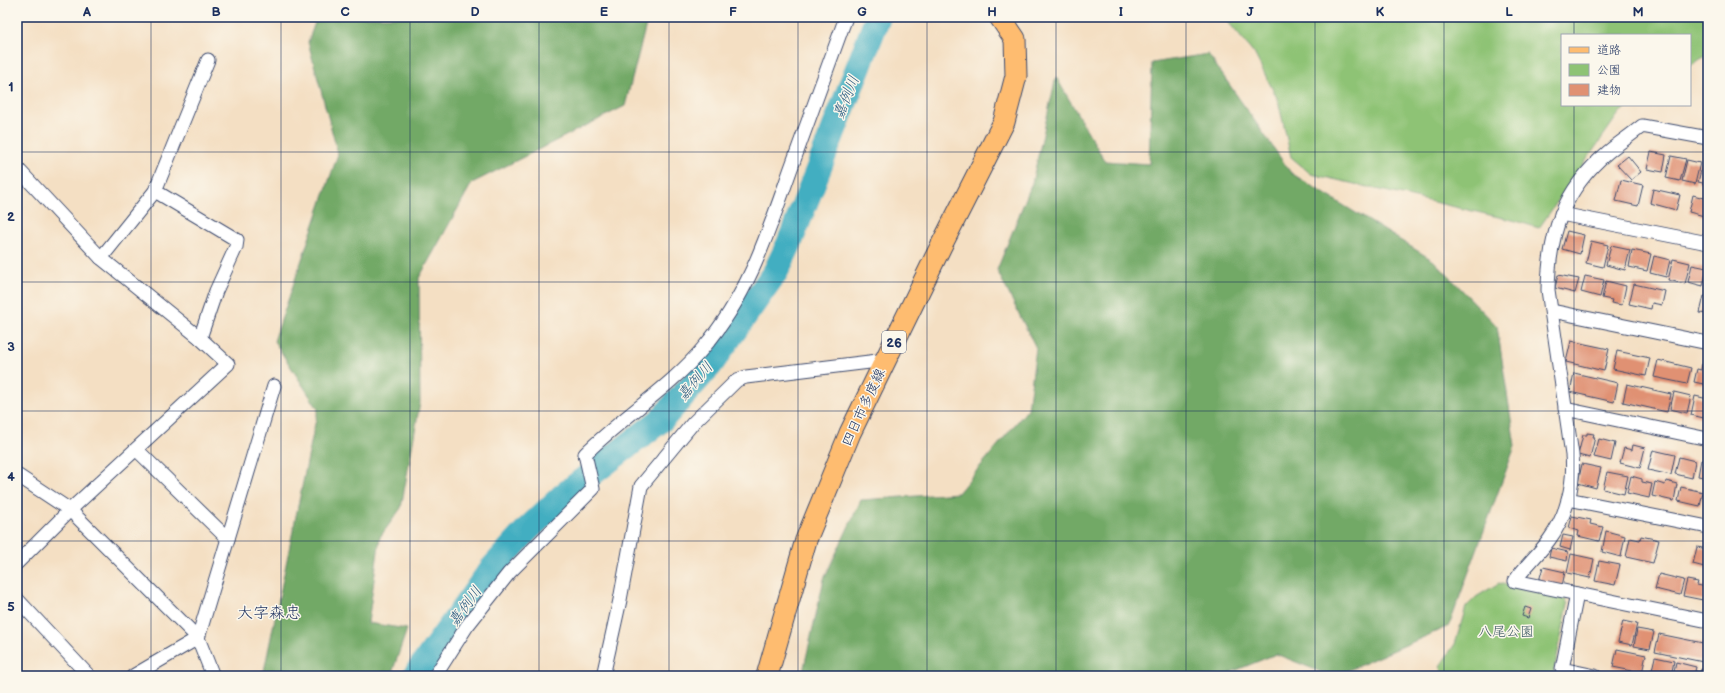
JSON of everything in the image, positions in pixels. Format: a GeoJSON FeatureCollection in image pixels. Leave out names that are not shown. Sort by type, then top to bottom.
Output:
{"type":"FeatureCollection","features":[{"type":"Feature","properties":{"kind":"main road","name":"四日市多度線"},"geometry":{"type":"LineString","coordinates":[[767,676],[806,540],[850,433],[1004,122],[1016,76],[1015,39],[1000,17]]}},
{"type":"Feature","properties":{"kind":"street"},"geometry":{"type":"LineString","coordinates":[[435,676],[468,626],[510,574],[593,489],[586,454],[600,440],[681,372],[704,348],[734,307],[753,270],[774,218],[846,17]]}},
{"type":"Feature","properties":{"kind":"street"},"geometry":{"type":"LineString","coordinates":[[101,258],[155,191],[208,60]]}},
{"type":"Feature","properties":{"kind":"street"},"geometry":{"type":"LineString","coordinates":[[1708,138],[1642,126],[1608,152],[1595,165],[1571,195],[1561,214],[1552,239],[1548,290],[1573,466],[1568,499],[1560,523],[1549,540],[1525,567],[1515,581],[1708,621]]}},
{"type":"Feature","properties":{"kind":"street"},"geometry":{"type":"LineString","coordinates":[[17,168],[101,258],[200,338],[228,364],[137,450],[70,510],[17,563]]}},
{"type":"Feature","properties":{"kind":"street"},"geometry":{"type":"LineString","coordinates":[[155,191],[237,240],[236,246],[216,291],[200,338]]}},
{"type":"Feature","properties":{"kind":"street"},"geometry":{"type":"LineString","coordinates":[[1561,214],[1708,243]]}},
{"type":"Feature","properties":{"kind":"street"},"geometry":{"type":"LineString","coordinates":[[1552,311],[1708,343]]}},
{"type":"Feature","properties":{"kind":"street"},"geometry":{"type":"LineString","coordinates":[[603,676],[620,600],[641,486],[693,423],[737,380],[746,377],[886,360]]}},
{"type":"Feature","properties":{"kind":"street"},"geometry":{"type":"LineString","coordinates":[[133,676],[198,638],[274,386]]}},
{"type":"Feature","properties":{"kind":"street"},"geometry":{"type":"LineString","coordinates":[[1565,409],[1708,439]]}},
{"type":"Feature","properties":{"kind":"street"},"geometry":{"type":"LineString","coordinates":[[137,450],[228,540]]}},
{"type":"Feature","properties":{"kind":"street"},"geometry":{"type":"LineString","coordinates":[[17,475],[70,510],[198,638],[213,676]]}},
{"type":"Feature","properties":{"kind":"street"},"geometry":{"type":"LineString","coordinates":[[1568,499],[1708,527]]}},
{"type":"Feature","properties":{"kind":"street"},"geometry":{"type":"LineString","coordinates":[[1578,594],[1562,669],[1595,676]]}},
{"type":"Feature","properties":{"kind":"street"},"geometry":{"type":"LineString","coordinates":[[17,599],[90,676]]}},
{"type":"Feature","properties":{"kind":"green space"},"geometry":{"type":"Polygon","coordinates":[[[317,17],[648,17],[625,106],[472,183],[419,278],[420,403],[401,508],[380,537],[368,623],[407,629],[391,676],[263,676],[318,409],[274,341],[338,154],[308,42],[317,17]]]}},
{"type":"Feature","properties":{"kind":"green space"},"geometry":{"type":"Polygon","coordinates":[[[1224,17],[1708,17],[1708,54],[1691,65],[1691,34],[1561,34],[1561,106],[1629,106],[1620,112],[1539,228],[1516,221],[1311,174],[1291,157],[1278,100],[1254,53],[1224,17]]]}},
{"type":"Feature","properties":{"kind":"green space"},"geometry":{"type":"Polygon","coordinates":[[[1208,54],[1291,173],[1434,261],[1497,326],[1515,446],[1449,626],[1335,676],[1331,676],[1276,654],[1222,676],[802,676],[824,579],[861,500],[958,493],[1028,409],[1036,348],[997,270],[1032,183],[1056,77],[1105,161],[1149,164],[1152,63],[1208,54]]]}},
{"type":"Feature","properties":{"kind":"green space","name":"八尾公園"},"geometry":{"type":"Polygon","coordinates":[[[1499,583],[1565,599],[1568,604],[1553,676],[1444,676],[1440,666],[1455,644],[1466,607],[1476,597],[1499,583]]]}},
{"type":"Feature","properties":{"kind":"building"},"geometry":{"type":"Polygon","coordinates":[[[1651,152],[1666,155],[1663,172],[1647,169],[1651,152]]]}},
{"type":"Feature","properties":{"kind":"building"},"geometry":{"type":"Polygon","coordinates":[[[1628,156],[1641,172],[1631,180],[1617,165],[1628,156]]]}},
{"type":"Feature","properties":{"kind":"building"},"geometry":{"type":"Polygon","coordinates":[[[1671,156],[1686,159],[1680,181],[1666,178],[1671,156]]]}},
{"type":"Feature","properties":{"kind":"building"},"geometry":{"type":"Polygon","coordinates":[[[1687,160],[1700,163],[1695,184],[1682,181],[1687,160]]]}},
{"type":"Feature","properties":{"kind":"building"},"geometry":{"type":"Polygon","coordinates":[[[1703,163],[1708,164],[1708,184],[1698,182],[1703,163]]]}},
{"type":"Feature","properties":{"kind":"building"},"geometry":{"type":"Polygon","coordinates":[[[1621,180],[1643,185],[1638,206],[1616,201],[1621,180]]]}},
{"type":"Feature","properties":{"kind":"building"},"geometry":{"type":"Polygon","coordinates":[[[1653,189],[1680,195],[1676,210],[1650,203],[1653,189]]]}},
{"type":"Feature","properties":{"kind":"building"},"geometry":{"type":"Polygon","coordinates":[[[1693,195],[1708,199],[1708,217],[1689,212],[1693,195]]]}},
{"type":"Feature","properties":{"kind":"building"},"geometry":{"type":"Polygon","coordinates":[[[1567,231],[1584,235],[1580,254],[1562,249],[1567,231]]]}},
{"type":"Feature","properties":{"kind":"building"},"geometry":{"type":"Polygon","coordinates":[[[1591,241],[1608,245],[1603,267],[1586,263],[1591,241]]]}},
{"type":"Feature","properties":{"kind":"building"},"geometry":{"type":"Polygon","coordinates":[[[1611,246],[1630,250],[1625,270],[1606,265],[1611,246]]]}},
{"type":"Feature","properties":{"kind":"building"},"geometry":{"type":"Polygon","coordinates":[[[1632,250],[1651,254],[1647,271],[1629,267],[1632,250]]]}},
{"type":"Feature","properties":{"kind":"building"},"geometry":{"type":"Polygon","coordinates":[[[1654,256],[1670,260],[1666,277],[1650,273],[1654,256]]]}},
{"type":"Feature","properties":{"kind":"building"},"geometry":{"type":"Polygon","coordinates":[[[1673,259],[1690,263],[1685,284],[1668,280],[1673,259]]]}},
{"type":"Feature","properties":{"kind":"building"},"geometry":{"type":"Polygon","coordinates":[[[1692,265],[1707,268],[1703,286],[1688,282],[1692,265]]]}},
{"type":"Feature","properties":{"kind":"building"},"geometry":{"type":"Polygon","coordinates":[[[1558,275],[1579,279],[1575,293],[1555,288],[1558,275]]]}},
{"type":"Feature","properties":{"kind":"building"},"geometry":{"type":"Polygon","coordinates":[[[1585,276],[1604,280],[1600,297],[1581,292],[1585,276]]]}},
{"type":"Feature","properties":{"kind":"building"},"geometry":{"type":"Polygon","coordinates":[[[1606,281],[1626,286],[1622,305],[1611,303],[1612,300],[1602,298],[1606,281]]]}},
{"type":"Feature","properties":{"kind":"building"},"geometry":{"type":"Polygon","coordinates":[[[1634,284],[1665,291],[1662,305],[1652,303],[1651,309],[1629,304],[1634,284]]]}},
{"type":"Feature","properties":{"kind":"building"},"geometry":{"type":"Polygon","coordinates":[[[1704,296],[1708,297],[1708,314],[1700,313],[1704,296]]]}},
{"type":"Feature","properties":{"kind":"building"},"geometry":{"type":"Polygon","coordinates":[[[1571,341],[1609,349],[1604,371],[1566,362],[1571,341]]]}},
{"type":"Feature","properties":{"kind":"building"},"geometry":{"type":"Polygon","coordinates":[[[1617,351],[1650,358],[1646,376],[1613,369],[1617,351]]]}},
{"type":"Feature","properties":{"kind":"building"},"geometry":{"type":"Polygon","coordinates":[[[1658,360],[1691,368],[1687,384],[1654,377],[1658,360]]]}},
{"type":"Feature","properties":{"kind":"building"},"geometry":{"type":"Polygon","coordinates":[[[1702,363],[1708,364],[1708,385],[1694,382],[1697,369],[1701,370],[1702,363]]]}},
{"type":"Feature","properties":{"kind":"building"},"geometry":{"type":"Polygon","coordinates":[[[1574,373],[1618,383],[1614,402],[1570,392],[1574,373]]]}},
{"type":"Feature","properties":{"kind":"building"},"geometry":{"type":"Polygon","coordinates":[[[1627,384],[1671,394],[1667,412],[1623,402],[1627,384]]]}},
{"type":"Feature","properties":{"kind":"building"},"geometry":{"type":"Polygon","coordinates":[[[1674,392],[1691,396],[1687,413],[1670,409],[1674,392]]]}},
{"type":"Feature","properties":{"kind":"building"},"geometry":{"type":"Polygon","coordinates":[[[1695,396],[1708,399],[1708,419],[1691,415],[1695,396]]]}},
{"type":"Feature","properties":{"kind":"building"},"geometry":{"type":"Polygon","coordinates":[[[1587,433],[1594,434],[1593,437],[1595,437],[1590,458],[1578,455],[1583,435],[1587,435],[1587,433]]]}},
{"type":"Feature","properties":{"kind":"building"},"geometry":{"type":"Polygon","coordinates":[[[1599,439],[1615,443],[1611,461],[1594,457],[1599,439]]]}},
{"type":"Feature","properties":{"kind":"building"},"geometry":{"type":"Polygon","coordinates":[[[1633,445],[1645,448],[1640,468],[1620,463],[1624,448],[1632,450],[1633,445]]]}},
{"type":"Feature","properties":{"kind":"building"},"geometry":{"type":"Polygon","coordinates":[[[1653,450],[1675,455],[1671,475],[1648,470],[1653,450]]]}},
{"type":"Feature","properties":{"kind":"building"},"geometry":{"type":"Polygon","coordinates":[[[1679,457],[1695,461],[1692,478],[1675,474],[1679,457]]]}},
{"type":"Feature","properties":{"kind":"building"},"geometry":{"type":"Polygon","coordinates":[[[1701,460],[1708,462],[1708,478],[1698,476],[1701,460]]]}},
{"type":"Feature","properties":{"kind":"building"},"geometry":{"type":"Polygon","coordinates":[[[1582,464],[1601,468],[1596,488],[1578,483],[1582,464]]]}},
{"type":"Feature","properties":{"kind":"building"},"geometry":{"type":"Polygon","coordinates":[[[1607,472],[1628,476],[1624,494],[1603,489],[1607,472]]]}},
{"type":"Feature","properties":{"kind":"building"},"geometry":{"type":"Polygon","coordinates":[[[1631,476],[1642,479],[1642,482],[1652,484],[1649,498],[1627,493],[1631,476]]]}},
{"type":"Feature","properties":{"kind":"building"},"geometry":{"type":"Polygon","coordinates":[[[1666,481],[1677,484],[1674,501],[1652,496],[1655,482],[1665,485],[1666,481]]]}},
{"type":"Feature","properties":{"kind":"building"},"geometry":{"type":"Polygon","coordinates":[[[1681,487],[1703,492],[1700,506],[1678,501],[1681,487]]]}},
{"type":"Feature","properties":{"kind":"building"},"geometry":{"type":"Polygon","coordinates":[[[1572,516],[1591,520],[1590,524],[1603,527],[1599,541],[1578,536],[1579,531],[1569,528],[1572,516]]]}},
{"type":"Feature","properties":{"kind":"building"},"geometry":{"type":"Polygon","coordinates":[[[1606,531],[1625,536],[1621,557],[1602,552],[1606,531]]]}},
{"type":"Feature","properties":{"kind":"building"},"geometry":{"type":"Polygon","coordinates":[[[1563,535],[1573,537],[1570,550],[1560,547],[1563,535]]]}},
{"type":"Feature","properties":{"kind":"building"},"geometry":{"type":"Polygon","coordinates":[[[1641,536],[1659,540],[1653,563],[1626,557],[1630,538],[1640,540],[1641,536]]]}},
{"type":"Feature","properties":{"kind":"building"},"geometry":{"type":"Polygon","coordinates":[[[1697,547],[1708,549],[1708,568],[1693,564],[1697,547]]]}},
{"type":"Feature","properties":{"kind":"building"},"geometry":{"type":"Polygon","coordinates":[[[1551,548],[1568,552],[1567,561],[1549,557],[1551,548]]]}},
{"type":"Feature","properties":{"kind":"building"},"geometry":{"type":"Polygon","coordinates":[[[1571,554],[1594,559],[1590,578],[1567,573],[1571,554]]]}},
{"type":"Feature","properties":{"kind":"building"},"geometry":{"type":"Polygon","coordinates":[[[1599,561],[1620,565],[1615,585],[1595,581],[1599,561]]]}},
{"type":"Feature","properties":{"kind":"building"},"geometry":{"type":"Polygon","coordinates":[[[1543,567],[1565,572],[1562,586],[1539,581],[1543,567]]]}},
{"type":"Feature","properties":{"kind":"building"},"geometry":{"type":"Polygon","coordinates":[[[1659,574],[1684,580],[1680,595],[1655,589],[1659,574]]]}},
{"type":"Feature","properties":{"kind":"building"},"geometry":{"type":"Polygon","coordinates":[[[1687,580],[1698,582],[1697,585],[1706,587],[1703,600],[1683,596],[1687,580]]]}},
{"type":"Feature","properties":{"kind":"building"},"geometry":{"type":"Polygon","coordinates":[[[1525,607],[1531,609],[1528,618],[1522,616],[1525,607]]]}},
{"type":"Feature","properties":{"kind":"building"},"geometry":{"type":"Polygon","coordinates":[[[1623,621],[1637,624],[1632,645],[1618,642],[1623,621]]]}},
{"type":"Feature","properties":{"kind":"building"},"geometry":{"type":"Polygon","coordinates":[[[1637,629],[1654,632],[1650,649],[1634,646],[1637,629]]]}},
{"type":"Feature","properties":{"kind":"building"},"geometry":{"type":"Polygon","coordinates":[[[1659,634],[1708,644],[1708,663],[1655,652],[1659,634]]]}},
{"type":"Feature","properties":{"kind":"building"},"geometry":{"type":"Polygon","coordinates":[[[1617,649],[1646,655],[1642,673],[1613,667],[1617,649]]]}},
{"type":"Feature","properties":{"kind":"building"},"geometry":{"type":"Polygon","coordinates":[[[1655,657],[1674,661],[1671,676],[1651,674],[1655,657]]]}},
{"type":"Feature","properties":{"kind":"building"},"geometry":{"type":"Polygon","coordinates":[[[1676,662],[1696,667],[1695,671],[1697,672],[1697,676],[1673,676],[1676,662]]]}},
{"type":"Feature","properties":{"kind":"building"},"geometry":{"type":"Polygon","coordinates":[[[1701,669],[1708,671],[1708,676],[1699,676],[1701,669]]]}},
{"type":"Feature","properties":{"kind":"waterway","name":"嘉例川"},"geometry":{"type":"LineString","coordinates":[[415,676],[491,570],[527,530],[564,495],[661,420],[710,365],[776,271],[789,244],[878,17]]}},
{"type":"Feature","properties":{"kind":"district","name":"大字森忠"},"geometry":{"type":"Point","coordinates":[269,612]}}]}
